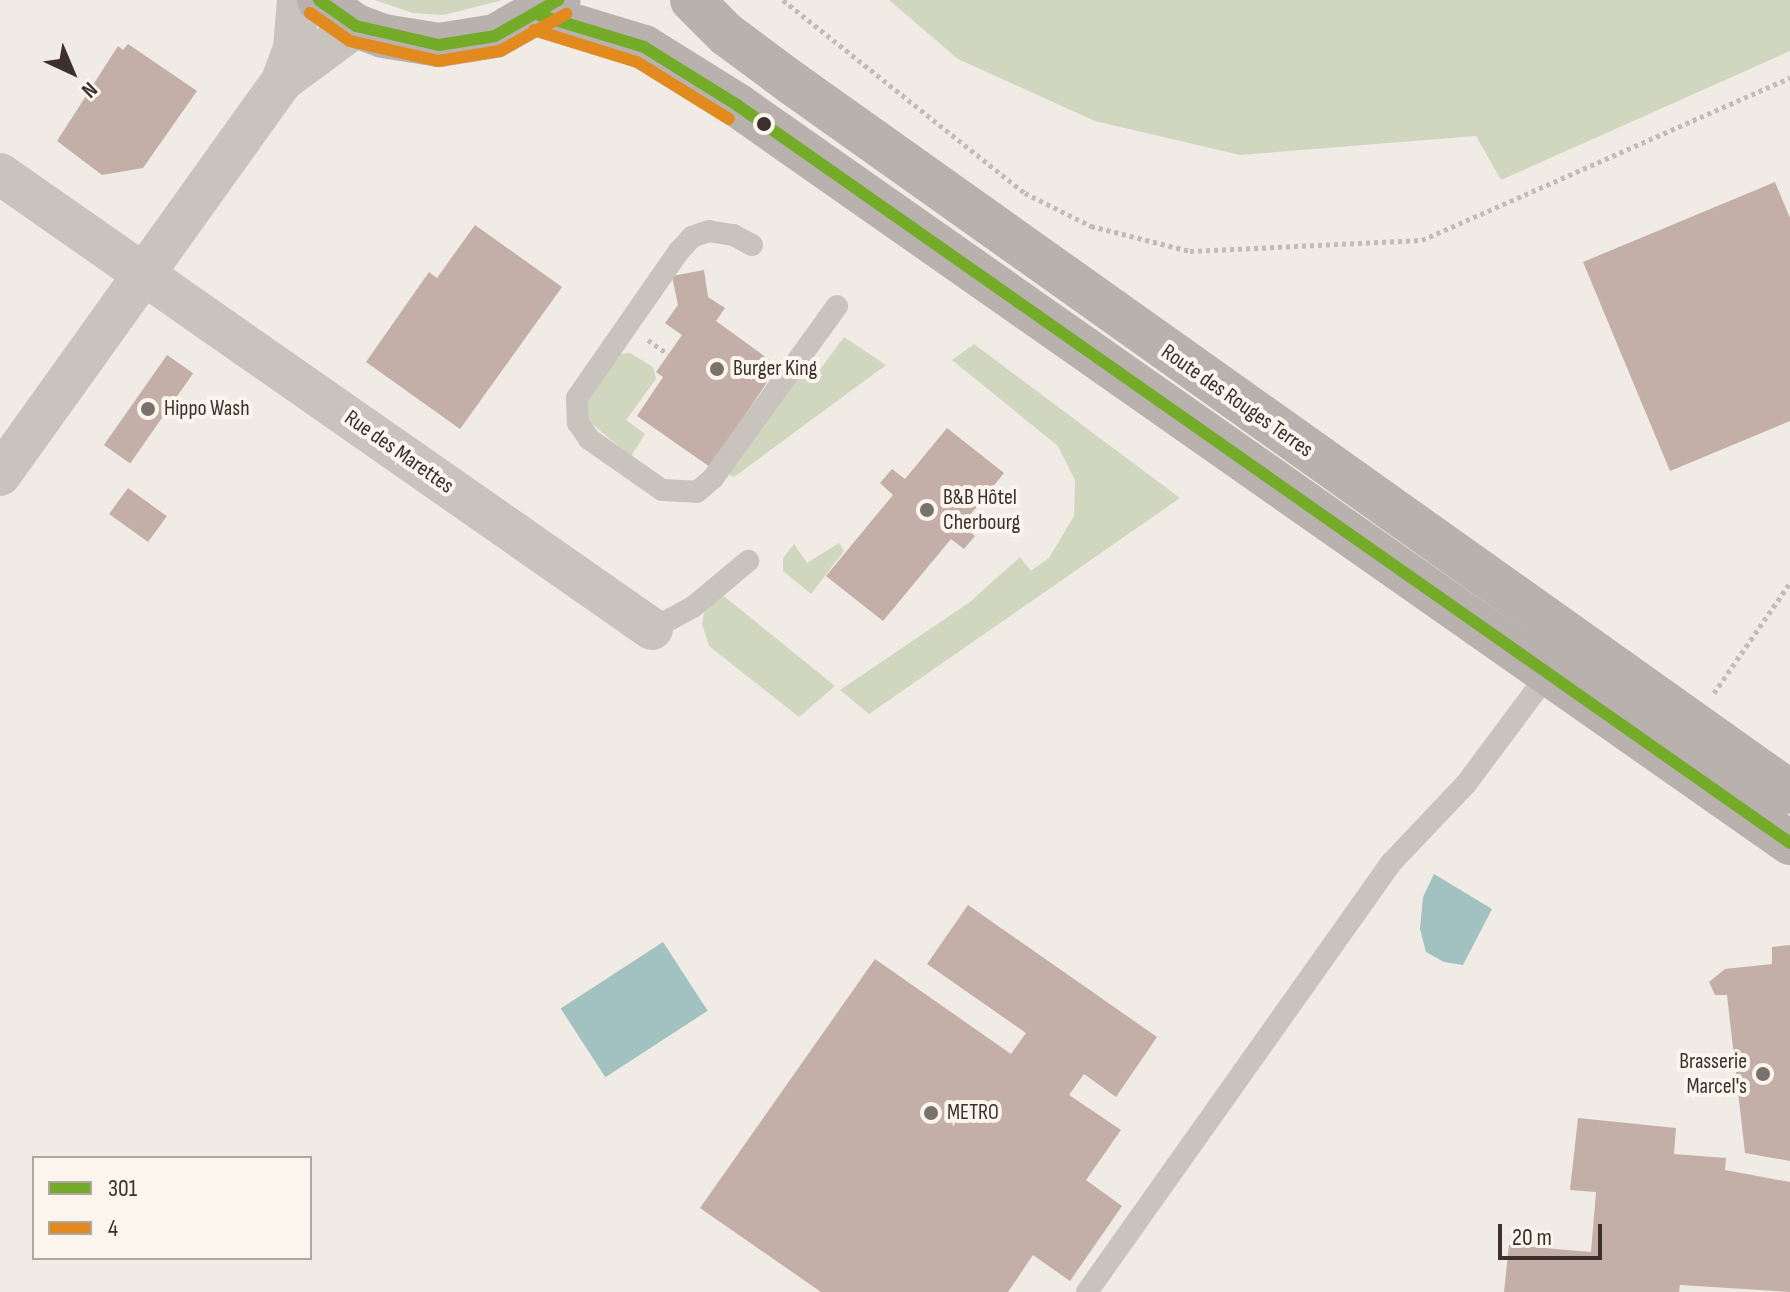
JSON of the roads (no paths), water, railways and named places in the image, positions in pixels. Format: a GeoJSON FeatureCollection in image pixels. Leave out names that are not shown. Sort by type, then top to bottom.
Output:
{"type":"FeatureCollection","features":[{"type":"Feature","properties":{"kind":"main road"},"geometry":{"type":"LineString","coordinates":[[319,0],[356,26],[396,40],[439,45],[495,36],[548,7]]}},
{"type":"Feature","properties":{"kind":"main road","name":"Route des Rouges Terres"},"geometry":{"type":"LineString","coordinates":[[692,0],[726,34],[792,83],[1790,792]]}},
{"type":"Feature","properties":{"kind":"main road","name":"Route des Rouges Terres"},"geometry":{"type":"LineString","coordinates":[[548,7],[644,47],[695,77],[1790,843]]}},
{"type":"Feature","properties":{"kind":"street"},"geometry":{"type":"LineString","coordinates":[[0,475],[282,81],[294,48],[298,0]]}},
{"type":"Feature","properties":{"kind":"street"},"geometry":{"type":"LineString","coordinates":[[282,81],[356,26]]}},
{"type":"Feature","properties":{"kind":"street","name":"Rue des Marettes"},"geometry":{"type":"LineString","coordinates":[[0,174],[652,629]]}},
{"type":"Feature","properties":{"kind":"lane"},"geometry":{"type":"LineString","coordinates":[[752,245],[733,235],[709,231],[692,237],[679,251],[577,398],[578,423],[589,439],[662,490],[697,492],[713,478],[837,306]]}},
{"type":"Feature","properties":{"kind":"lane"},"geometry":{"type":"LineString","coordinates":[[652,629],[693,607],[748,561]]}},
{"type":"Feature","properties":{"kind":"lane"},"geometry":{"type":"LineString","coordinates":[[1087,1292],[1391,863],[1466,784],[1548,674]]}},
{"type":"Feature","properties":{"kind":"water"},"geometry":{"type":"Polygon","coordinates":[[[1434,874],[1492,909],[1463,965],[1444,962],[1426,952],[1420,929],[1423,897],[1434,874]]]}},
{"type":"Feature","properties":{"kind":"water"},"geometry":{"type":"Polygon","coordinates":[[[663,942],[708,1011],[605,1077],[561,1008],[663,942]]]}},
{"type":"Feature","properties":{"kind":"place","name":"Burger King"},"geometry":{"type":"Point","coordinates":[717,369]}},
{"type":"Feature","properties":{"kind":"place","name":"Hippo Wash"},"geometry":{"type":"Point","coordinates":[148,409]}},
{"type":"Feature","properties":{"kind":"place","name":"B&B Hôtel Cherbourg"},"geometry":{"type":"Point","coordinates":[927,510]}},
{"type":"Feature","properties":{"kind":"place","name":"Brasserie Marcel's"},"geometry":{"type":"Point","coordinates":[1763,1074]}},
{"type":"Feature","properties":{"kind":"place","name":"METRO"},"geometry":{"type":"Point","coordinates":[931,1113]}}]}
